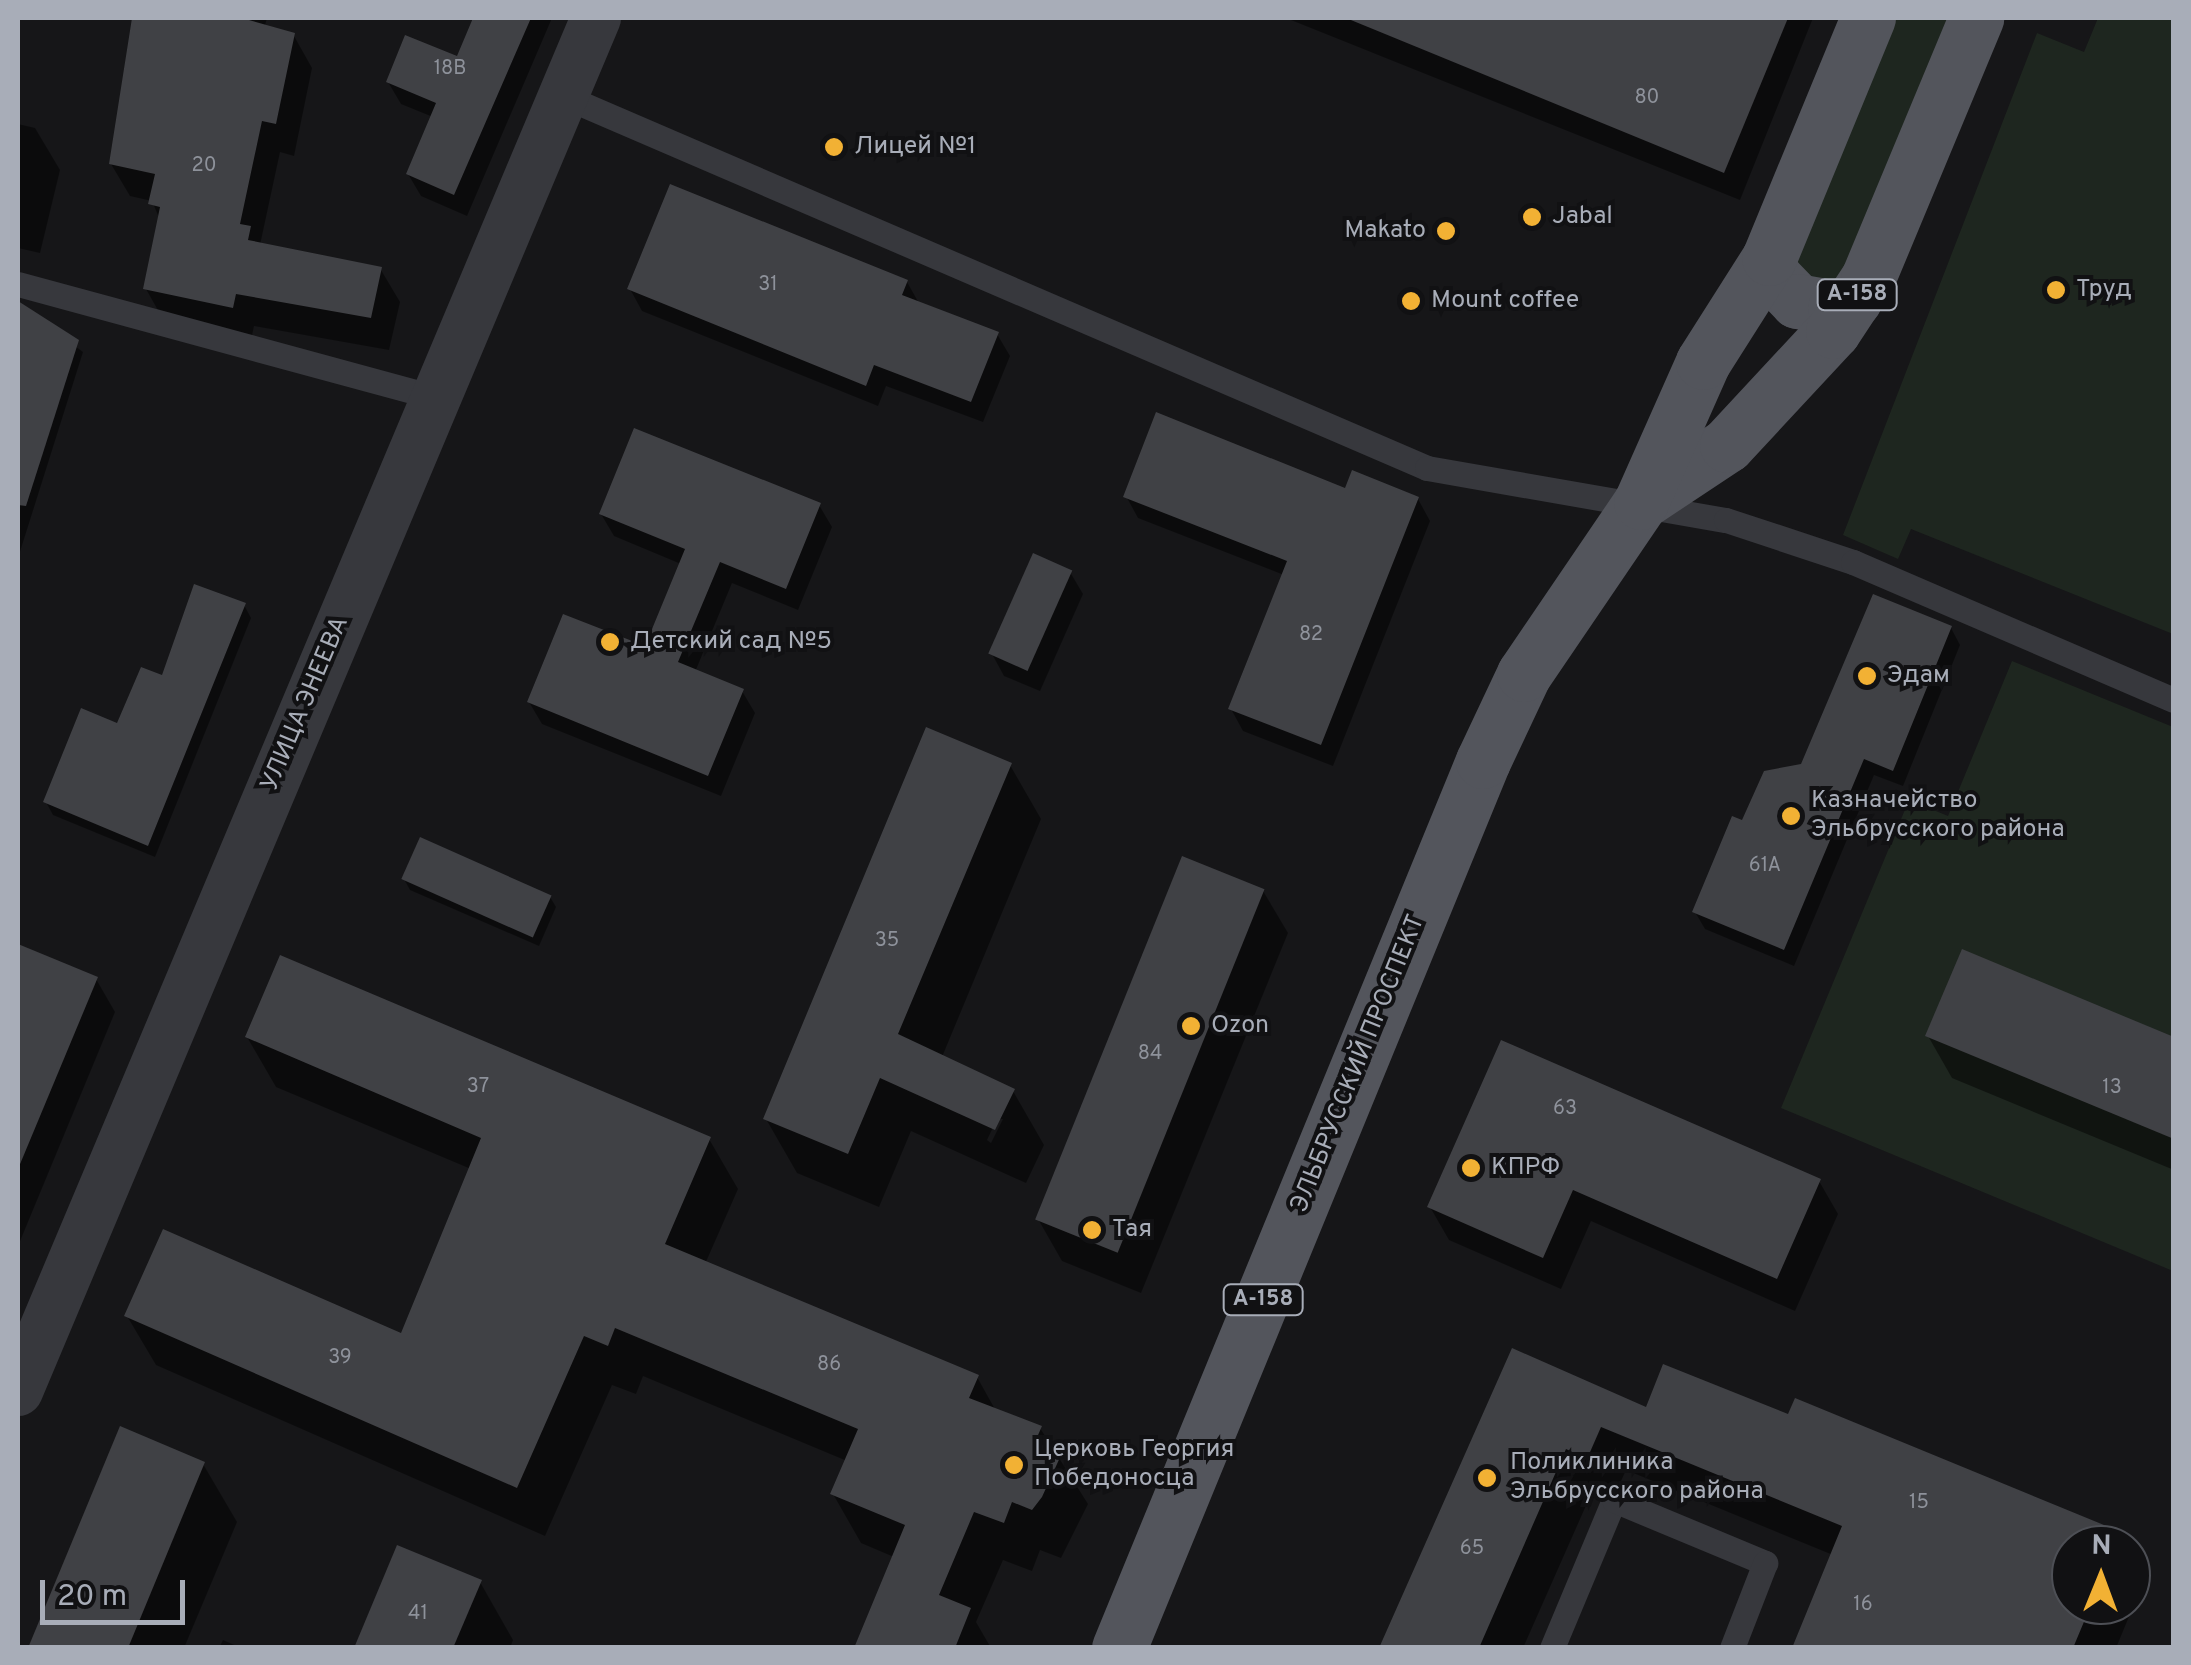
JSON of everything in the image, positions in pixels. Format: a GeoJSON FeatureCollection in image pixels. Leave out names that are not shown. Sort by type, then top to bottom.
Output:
{"type":"FeatureCollection","features":[{"type":"Feature","properties":{"kind":"main road","name":"ЭЛЬБРУССКИЙ ПРОСПЕКТ"},"geometry":{"type":"LineString","coordinates":[[1119,1648],[1482,761],[1524,674],[1641,502],[1703,362],[1769,258],[1868,18]]}},
{"type":"Feature","properties":{"kind":"main road","name":"ЭЛЬБРУССКИЙ ПРОСПЕКТ"},"geometry":{"type":"LineString","coordinates":[[1641,502],[1727,445],[1796,375],[1854,300],[1976,18]]}},
{"type":"Feature","properties":{"kind":"main road"},"geometry":{"type":"LineString","coordinates":[[1769,258],[1772,275],[1797,301],[1836,308],[1854,300]]}},
{"type":"Feature","properties":{"kind":"street","name":"УЛИЦА ЭНЕЕВА"},"geometry":{"type":"LineString","coordinates":[[18,1391],[596,18]]}},
{"type":"Feature","properties":{"kind":"lane"},"geometry":{"type":"LineString","coordinates":[[561,94],[1427,468],[1641,502],[1726,520],[1853,562],[2174,700]]}},
{"type":"Feature","properties":{"kind":"lane"},"geometry":{"type":"LineString","coordinates":[[18,284],[434,398]]}},
{"type":"Feature","properties":{"kind":"lane"},"geometry":{"type":"LineString","coordinates":[[1552,1648],[1614,1500],[1765,1562],[1732,1648]]}},
{"type":"Feature","properties":{"kind":"shaded area"},"geometry":{"type":"Polygon","coordinates":[[[1893,18],[1948,18],[1844,274],[1824,287],[1796,267],[1799,249],[1893,18]]]}},
{"type":"Feature","properties":{"kind":"shaded area","name":"Труд"},"geometry":{"type":"Polygon","coordinates":[[[2098,18],[2173,18],[2173,634],[1911,529],[1898,559],[1843,535],[2037,33],[2084,52],[2098,18]]]}},
{"type":"Feature","properties":{"kind":"shaded area"},"geometry":{"type":"Polygon","coordinates":[[[2012,661],[2173,727],[2173,1271],[1781,1108],[1909,800],[1948,816],[2012,661]]]}},
{"type":"Feature","properties":{"kind":"building"},"geometry":{"type":"Polygon","coordinates":[[[132,18],[242,18],[295,33],[276,124],[262,121],[240,224],[251,226],[248,240],[382,267],[371,318],[236,294],[233,308],[143,289],[160,207],[148,204],[155,174],[109,164],[132,18]]]}},
{"type":"Feature","properties":{"kind":"building"},"geometry":{"type":"Polygon","coordinates":[[[473,18],[531,18],[454,195],[406,174],[436,103],[386,82],[405,35],[457,56],[473,18]]]}},
{"type":"Feature","properties":{"kind":"building"},"geometry":{"type":"Polygon","coordinates":[[[1346,18],[1788,18],[1724,173],[1346,18]]]}},
{"type":"Feature","properties":{"kind":"building"},"geometry":{"type":"Polygon","coordinates":[[[670,184],[908,280],[902,295],[999,332],[971,402],[874,365],[866,386],[627,289],[670,184]]]}},
{"type":"Feature","properties":{"kind":"building"},"geometry":{"type":"Polygon","coordinates":[[[18,301],[79,340],[26,506],[18,505],[18,301]]]}},
{"type":"Feature","properties":{"kind":"building"},"geometry":{"type":"Polygon","coordinates":[[[1156,412],[1345,488],[1352,470],[1419,497],[1321,745],[1228,709],[1287,561],[1123,497],[1156,412]]]}},
{"type":"Feature","properties":{"kind":"building"},"geometry":{"type":"Polygon","coordinates":[[[634,428],[821,503],[786,589],[720,562],[678,662],[744,689],[708,776],[527,702],[563,614],[645,646],[685,549],[599,514],[634,428]]]}},
{"type":"Feature","properties":{"kind":"building"},"geometry":{"type":"Polygon","coordinates":[[[1033,553],[1072,570],[1028,671],[988,653],[1033,553]]]}},
{"type":"Feature","properties":{"kind":"building"},"geometry":{"type":"Polygon","coordinates":[[[194,584],[246,603],[148,846],[43,802],[81,708],[117,723],[141,667],[162,675],[194,584]]]}},
{"type":"Feature","properties":{"kind":"building"},"geometry":{"type":"Polygon","coordinates":[[[1873,594],[1952,626],[1893,771],[1864,759],[1784,950],[1692,912],[1732,816],[1742,820],[1764,771],[1801,764],[1873,594]]]}},
{"type":"Feature","properties":{"kind":"building"},"geometry":{"type":"Polygon","coordinates":[[[926,727],[1012,763],[898,1034],[1015,1089],[995,1130],[880,1078],[848,1154],[763,1119],[926,727]]]}},
{"type":"Feature","properties":{"kind":"building"},"geometry":{"type":"Polygon","coordinates":[[[420,837],[552,896],[533,938],[401,879],[420,837]]]}},
{"type":"Feature","properties":{"kind":"building"},"geometry":{"type":"Polygon","coordinates":[[[1182,856],[1265,889],[1118,1253],[1035,1219],[1182,856]]]}},
{"type":"Feature","properties":{"kind":"building"},"geometry":{"type":"Polygon","coordinates":[[[18,944],[98,977],[18,1169],[18,944]]]}},
{"type":"Feature","properties":{"kind":"building"},"geometry":{"type":"Polygon","coordinates":[[[1962,949],[2174,1037],[2174,1139],[1925,1036],[1962,949]]]}},
{"type":"Feature","properties":{"kind":"building"},"geometry":{"type":"Polygon","coordinates":[[[280,955],[711,1137],[665,1244],[979,1375],[969,1398],[1042,1426],[1035,1442],[1062,1453],[1042,1497],[1032,1510],[1012,1502],[1004,1523],[974,1512],[939,1595],[971,1608],[955,1648],[854,1648],[905,1525],[830,1494],[858,1429],[615,1328],[608,1346],[584,1336],[517,1488],[124,1316],[163,1229],[401,1333],[481,1138],[245,1037],[280,955]]]}},
{"type":"Feature","properties":{"kind":"building"},"geometry":{"type":"Polygon","coordinates":[[[1501,1040],[1821,1179],[1777,1279],[1573,1190],[1543,1258],[1427,1207],[1501,1040]]]}},
{"type":"Feature","properties":{"kind":"building"},"geometry":{"type":"Polygon","coordinates":[[[1512,1348],[1646,1407],[1663,1364],[1788,1414],[1795,1398],[2104,1525],[2051,1525],[2051,1625],[2083,1625],[2073,1648],[1792,1648],[1842,1526],[1601,1427],[1587,1459],[1566,1449],[1479,1648],[1379,1648],[1512,1348]]]}},
{"type":"Feature","properties":{"kind":"building"},"geometry":{"type":"Polygon","coordinates":[[[120,1426],[205,1462],[128,1648],[28,1648],[120,1426]]]}},
{"type":"Feature","properties":{"kind":"building"},"geometry":{"type":"Polygon","coordinates":[[[397,1545],[482,1580],[453,1648],[354,1648],[397,1545]]]}},
{"type":"Feature","properties":{"kind":"place","name":"Лицей №1"},"geometry":{"type":"Point","coordinates":[834,147]}},
{"type":"Feature","properties":{"kind":"place","name":"Jabal"},"geometry":{"type":"Point","coordinates":[1532,217]}},
{"type":"Feature","properties":{"kind":"place","name":"Мakato"},"geometry":{"type":"Point","coordinates":[1446,231]}},
{"type":"Feature","properties":{"kind":"place","name":"Труд"},"geometry":{"type":"Point","coordinates":[2056,290]}},
{"type":"Feature","properties":{"kind":"place","name":"Mount coffee"},"geometry":{"type":"Point","coordinates":[1411,301]}},
{"type":"Feature","properties":{"kind":"place","name":"Детский сад №5"},"geometry":{"type":"Point","coordinates":[610,642]}},
{"type":"Feature","properties":{"kind":"place","name":"Эдам"},"geometry":{"type":"Point","coordinates":[1867,676]}},
{"type":"Feature","properties":{"kind":"place","name":"Казначейство Эльбрусского района"},"geometry":{"type":"Point","coordinates":[1791,816]}},
{"type":"Feature","properties":{"kind":"place","name":"Ozon"},"geometry":{"type":"Point","coordinates":[1191,1026]}},
{"type":"Feature","properties":{"kind":"place","name":"КПРФ"},"geometry":{"type":"Point","coordinates":[1471,1168]}},
{"type":"Feature","properties":{"kind":"place","name":"Тая"},"geometry":{"type":"Point","coordinates":[1092,1230]}},
{"type":"Feature","properties":{"kind":"place","name":"Церковь Георгия Победоносца"},"geometry":{"type":"Point","coordinates":[1014,1465]}},
{"type":"Feature","properties":{"kind":"place","name":"Поликлиника Эльбрусского района"},"geometry":{"type":"Point","coordinates":[1487,1478]}}]}
